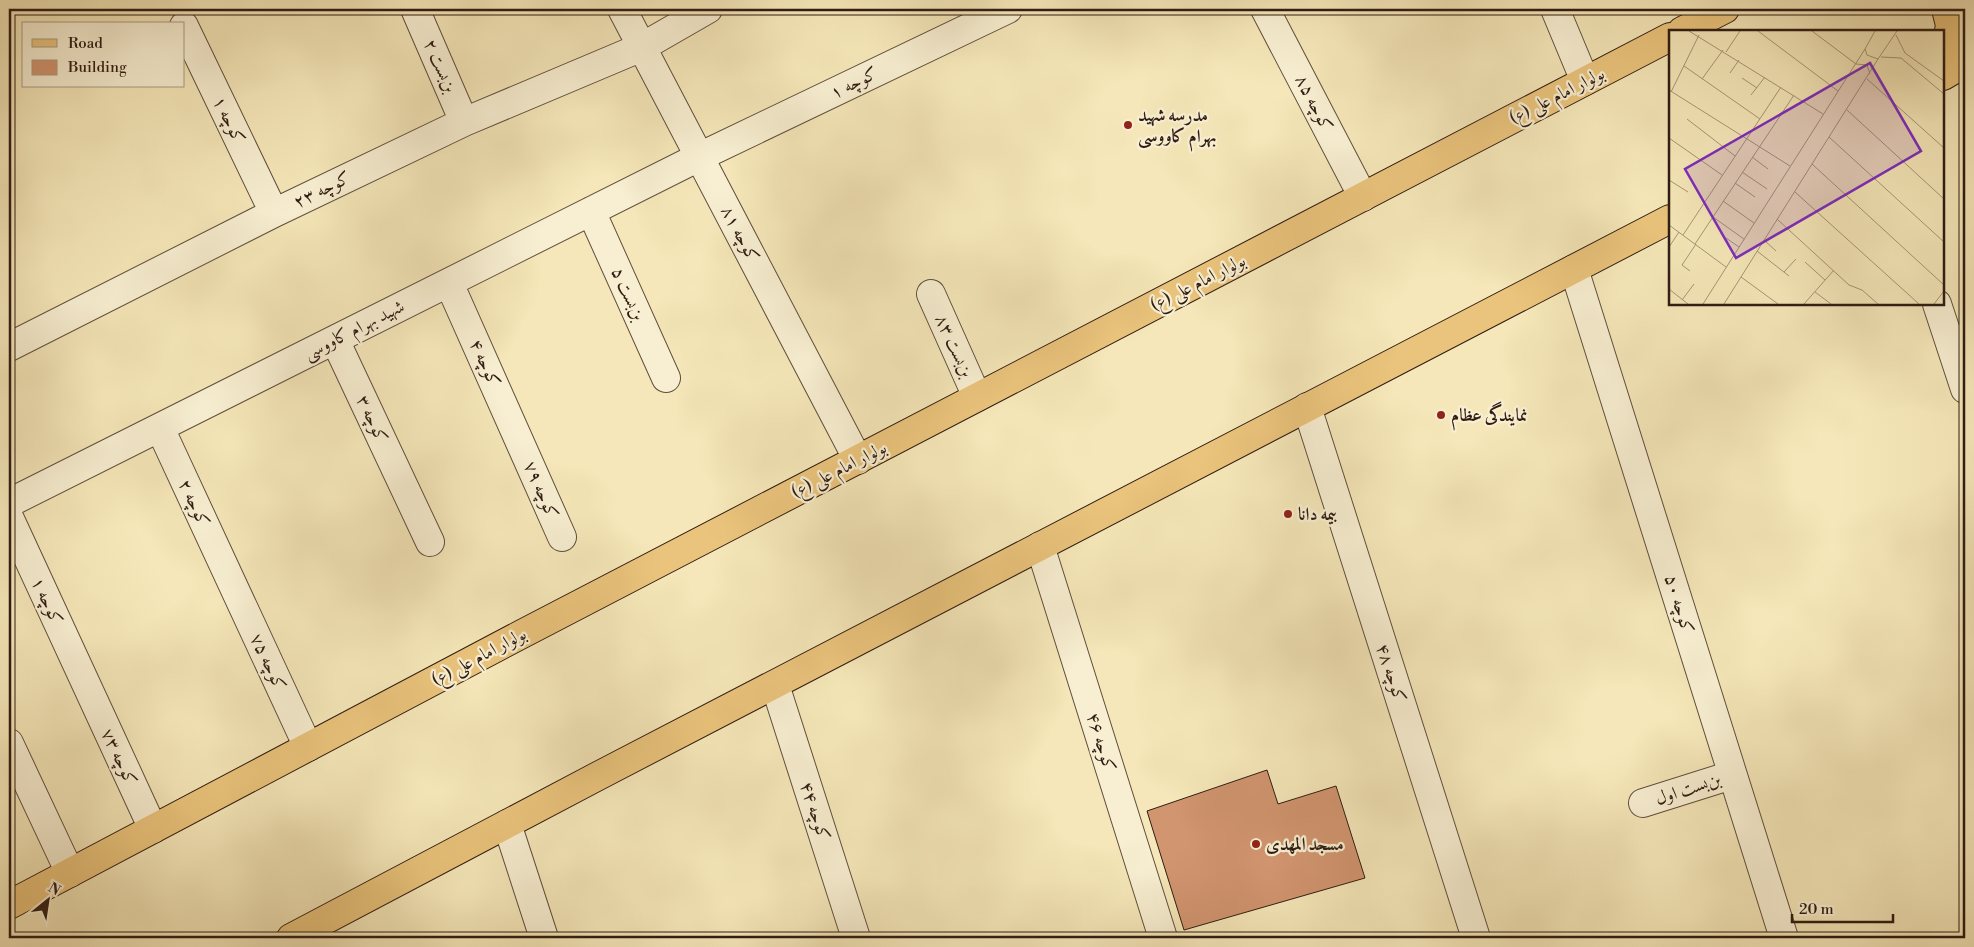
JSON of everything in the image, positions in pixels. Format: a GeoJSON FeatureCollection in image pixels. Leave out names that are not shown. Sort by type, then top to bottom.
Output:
{"type":"FeatureCollection","features":[{"type":"Feature","properties":{"kind":"main road"},"geometry":{"type":"LineString","coordinates":[[1684,30],[1725,9]]}},
{"type":"Feature","properties":{"kind":"main road"},"geometry":{"type":"LineString","coordinates":[[1944,57],[1950,25],[1946,9]]}},
{"type":"Feature","properties":{"kind":"main road","name":"بولوار امام علی (ع)"},"geometry":{"type":"LineString","coordinates":[[9,905],[308,747],[1669,38]]}},
{"type":"Feature","properties":{"kind":"main road"},"geometry":{"type":"LineString","coordinates":[[1944,75],[1965,63]]}},
{"type":"Feature","properties":{"kind":"main road"},"geometry":{"type":"LineString","coordinates":[[300,936],[507,824],[1669,220]]}},
{"type":"Feature","properties":{"kind":"street","name":"کوچه ۱"},"geometry":{"type":"LineString","coordinates":[[175,9],[182,22]]}},
{"type":"Feature","properties":{"kind":"street","name":"بن‌بست ۲"},"geometry":{"type":"LineString","coordinates":[[415,9],[464,122]]}},
{"type":"Feature","properties":{"kind":"street","name":"کوچه ۸۱"},"geometry":{"type":"LineString","coordinates":[[622,9],[858,460]]}},
{"type":"Feature","properties":{"kind":"street"},"geometry":{"type":"LineString","coordinates":[[642,47],[708,9]]}},
{"type":"Feature","properties":{"kind":"street","name":"کوچه ۱"},"geometry":{"type":"LineString","coordinates":[[699,157],[1008,9]]}},
{"type":"Feature","properties":{"kind":"street","name":"کوچه ۸۵"},"geometry":{"type":"LineString","coordinates":[[1265,9],[1363,197]]}},
{"type":"Feature","properties":{"kind":"street"},"geometry":{"type":"LineString","coordinates":[[1555,9],[1585,81]]}},
{"type":"Feature","properties":{"kind":"street","name":"کوچه ۱"},"geometry":{"type":"LineString","coordinates":[[185,29],[274,213]]}},
{"type":"Feature","properties":{"kind":"street","name":"کوچه ۲۳"},"geometry":{"type":"LineString","coordinates":[[9,347],[274,213],[464,122],[642,47]]}},
{"type":"Feature","properties":{"kind":"street","name":"شهید بهرام کاووسی"},"geometry":{"type":"LineString","coordinates":[[9,504],[699,157]]}},
{"type":"Feature","properties":{"kind":"street","name":"بن‌بست ۵"},"geometry":{"type":"LineString","coordinates":[[591,211],[666,378]]}},
{"type":"Feature","properties":{"kind":"street","name":"کوچه ۵۰"},"geometry":{"type":"LineString","coordinates":[[1574,269],[1784,938]]}},
{"type":"Feature","properties":{"kind":"street","name":"کوچه ۴"},"geometry":{"type":"LineString","coordinates":[[449,283],[521,443]]}},
{"type":"Feature","properties":{"kind":"street","name":"بن‌بست ۸۳"},"geometry":{"type":"LineString","coordinates":[[931,294],[977,398]]}},
{"type":"Feature","properties":{"kind":"street"},"geometry":{"type":"LineString","coordinates":[[1937,305],[1965,384]]}},
{"type":"Feature","properties":{"kind":"street","name":"کوچه ۳"},"geometry":{"type":"LineString","coordinates":[[336,340],[430,542]]}},
{"type":"Feature","properties":{"kind":"street","name":"کوچه ۴۸"},"geometry":{"type":"LineString","coordinates":[[1307,408],[1476,938]]}},
{"type":"Feature","properties":{"kind":"street","name":"کوچه ۲"},"geometry":{"type":"LineString","coordinates":[[160,428],[229,577]]}},
{"type":"Feature","properties":{"kind":"street","name":"کوچه ۷۹"},"geometry":{"type":"LineString","coordinates":[[521,443],[562,537]]}},
{"type":"Feature","properties":{"kind":"street","name":"کوچه ۱"},"geometry":{"type":"LineString","coordinates":[[9,517],[86,685]]}},
{"type":"Feature","properties":{"kind":"street","name":"کوچه ۴۶"},"geometry":{"type":"LineString","coordinates":[[1040,546],[1163,938]]}},
{"type":"Feature","properties":{"kind":"street","name":"کوچه ۷۵"},"geometry":{"type":"LineString","coordinates":[[229,577],[308,747]]}},
{"type":"Feature","properties":{"kind":"street","name":"کوچه ۴۴"},"geometry":{"type":"LineString","coordinates":[[775,684],[856,938]]}},
{"type":"Feature","properties":{"kind":"street","name":"کوچه ۷۳"},"geometry":{"type":"LineString","coordinates":[[86,685],[153,829]]}},
{"type":"Feature","properties":{"kind":"street"},"geometry":{"type":"LineString","coordinates":[[9,743],[70,873]]}},
{"type":"Feature","properties":{"kind":"street","name":"بن‌بست اول"},"geometry":{"type":"LineString","coordinates":[[1643,803],[1732,775]]}},
{"type":"Feature","properties":{"kind":"street"},"geometry":{"type":"LineString","coordinates":[[507,824],[544,938]]}},
{"type":"Feature","properties":{"kind":"building","name":"مسجد المهدی"},"geometry":{"type":"Polygon","coordinates":[[[1267,770],[1278,804],[1336,786],[1365,878],[1184,930],[1147,811],[1267,770]]]}},
{"type":"Feature","properties":{"kind":"place","name":"مدرسه شهید بهرام کاووسی"},"geometry":{"type":"Point","coordinates":[1128,125]}},
{"type":"Feature","properties":{"kind":"place","name":"نمایندگی عظام"},"geometry":{"type":"Point","coordinates":[1441,415]}},
{"type":"Feature","properties":{"kind":"place","name":"بیمه دانا"},"geometry":{"type":"Point","coordinates":[1288,514]}},
{"type":"Feature","properties":{"kind":"place","name":"مسجد المهدی"},"geometry":{"type":"Point","coordinates":[1256,844]}}]}
